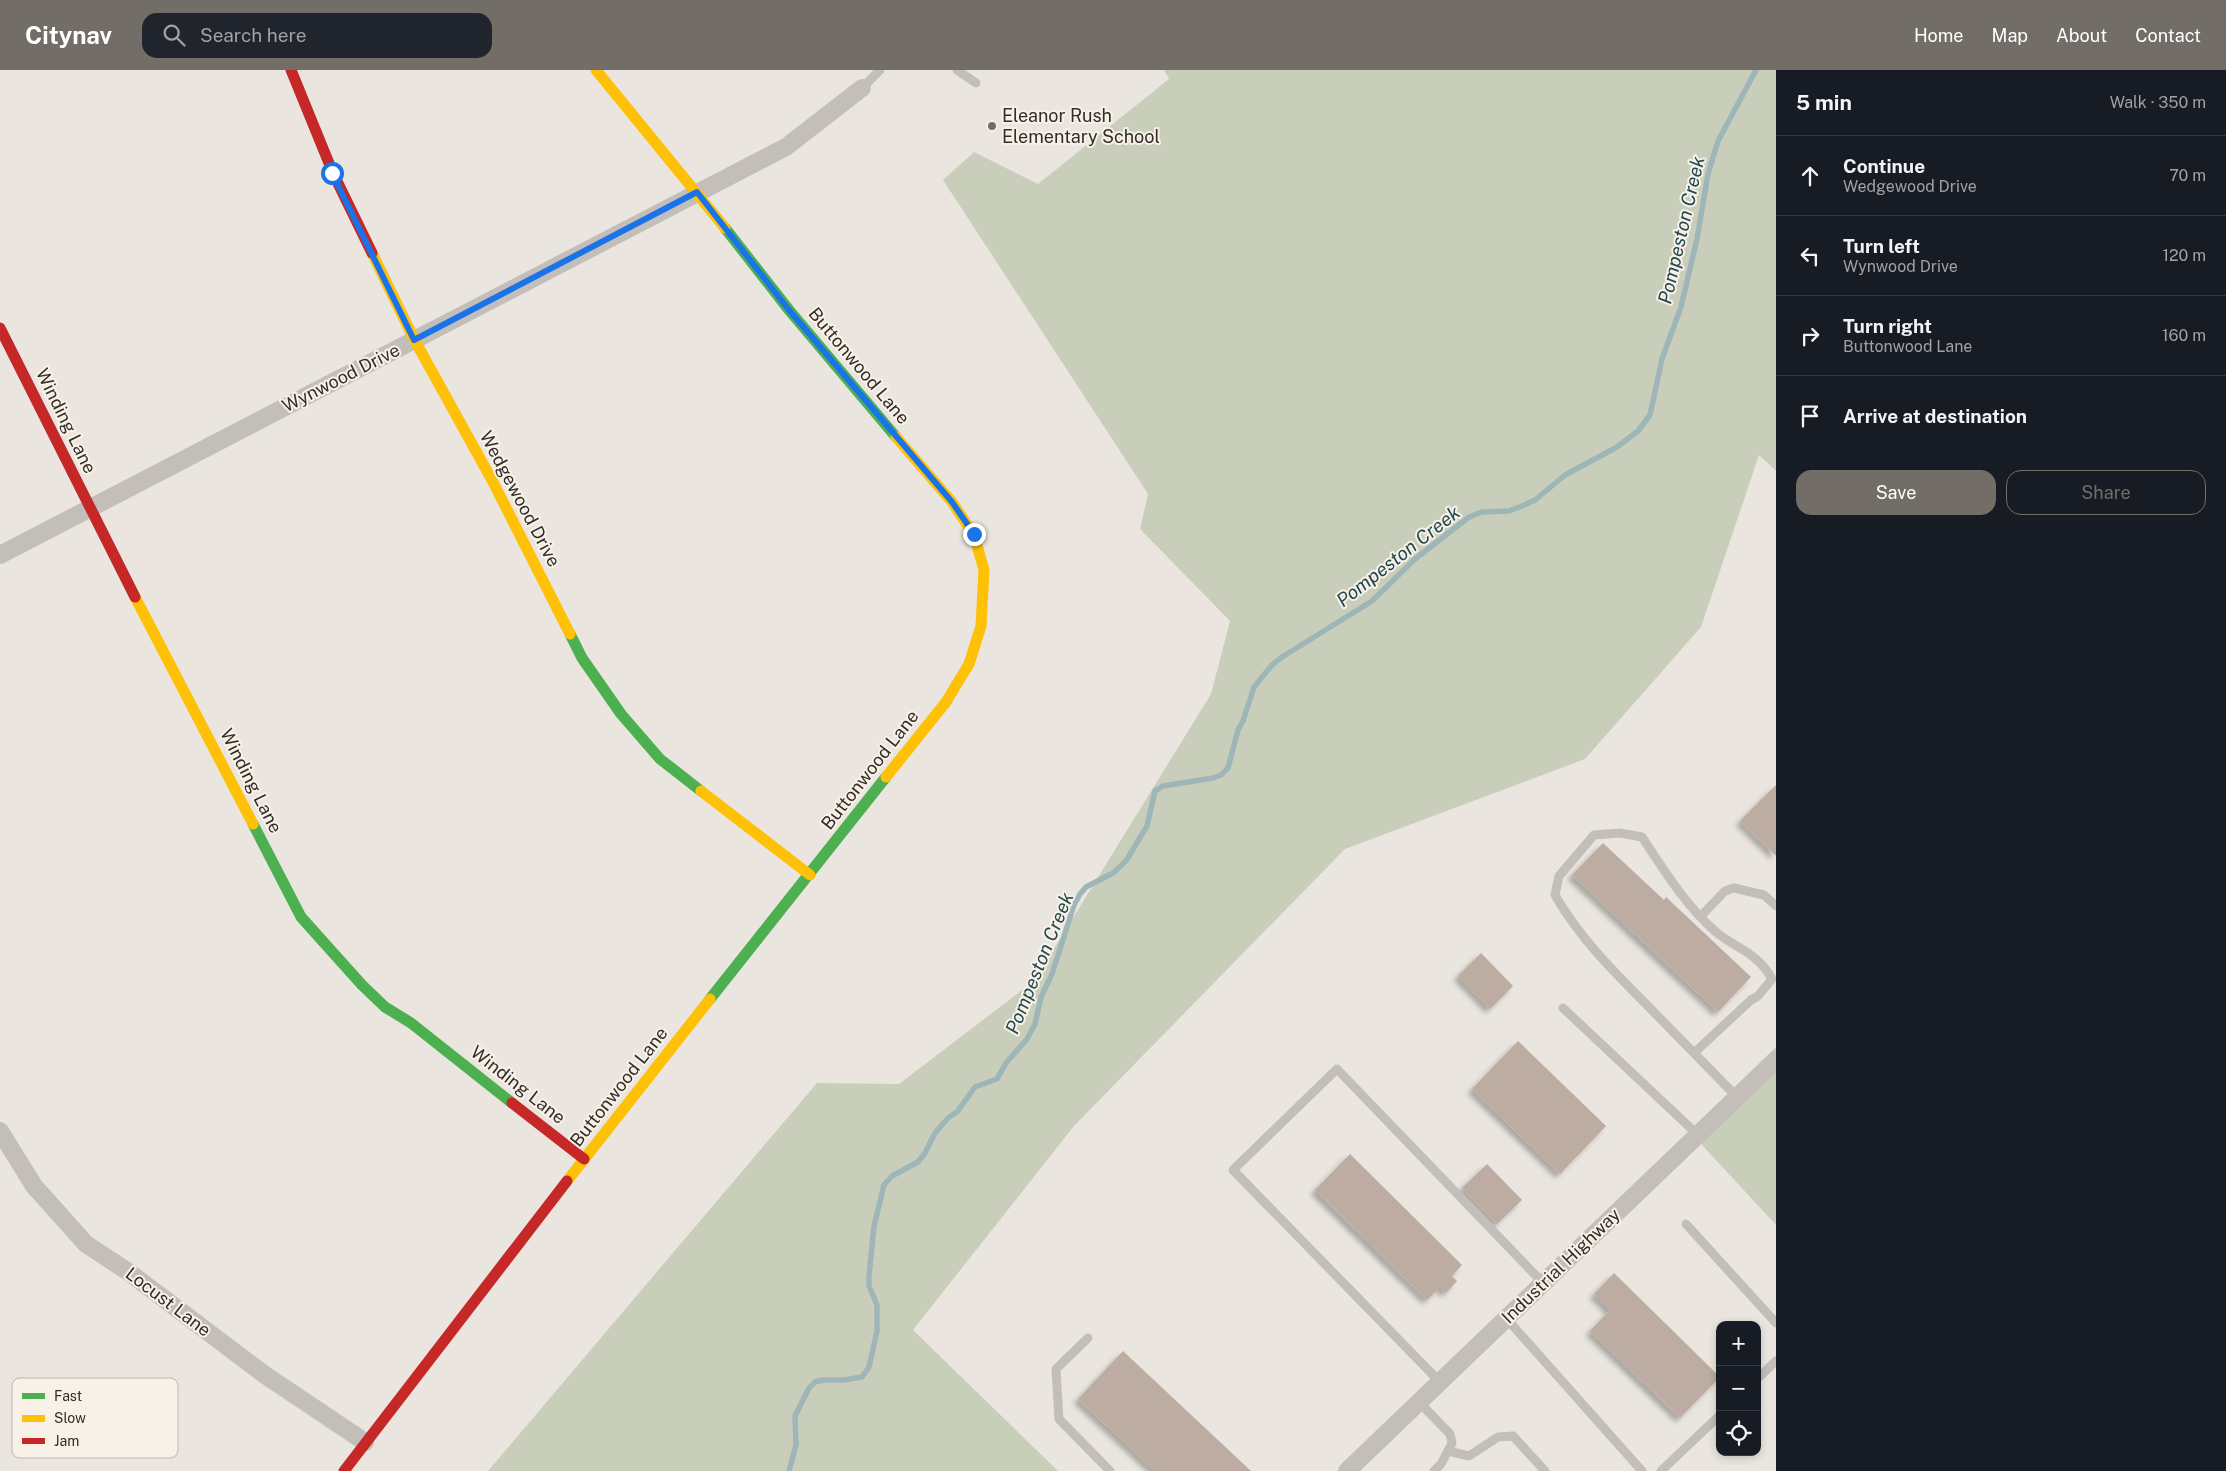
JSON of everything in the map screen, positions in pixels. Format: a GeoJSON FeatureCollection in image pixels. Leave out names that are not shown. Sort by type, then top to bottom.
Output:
{"type":"FeatureCollection","features":[{"type":"Feature","properties":{"kind":"street","name":"Wedgewood Drive"},"geometry":{"type":"LineString","coordinates":[[292,70],[332,173],[414,340],[493,482],[582,658],[620,714],[660,759],[810,875]]}},
{"type":"Feature","properties":{"kind":"street","name":"Buttonwood Lane"},"geometry":{"type":"LineString","coordinates":[[344,1471],[584,1159],[946,702],[969,664],[981,626],[984,570],[974,534],[952,502],[789,310],[697,192],[596,70]]}},
{"type":"Feature","properties":{"kind":"street","name":"Wynwood Drive"},"geometry":{"type":"LineString","coordinates":[[0,555],[786,147],[862,88]]}},
{"type":"Feature","properties":{"kind":"street","name":"Winding Lane"},"geometry":{"type":"LineString","coordinates":[[0,328],[90,508],[301,918],[385,1008],[411,1023],[584,1159]]}},
{"type":"Feature","properties":{"kind":"street","name":"Industrial Highway"},"geometry":{"type":"LineString","coordinates":[[1347,1471],[1776,1060]]}},
{"type":"Feature","properties":{"kind":"street","name":"Locust Lane"},"geometry":{"type":"LineString","coordinates":[[0,1132],[34,1186],[86,1244],[130,1273],[265,1375],[366,1442]]}},
{"type":"Feature","properties":{"kind":"lane","name":"Wynwood Drive"},"geometry":{"type":"LineString","coordinates":[[862,88],[880,70]]}},
{"type":"Feature","properties":{"kind":"lane"},"geometry":{"type":"LineString","coordinates":[[957,70],[976,83]]}},
{"type":"Feature","properties":{"kind":"lane"},"geometry":{"type":"LineString","coordinates":[[1694,1053],[1750,1000],[1758,996],[1772,979],[1753,955],[1716,932],[1701,916],[1682,895],[1642,837],[1620,832],[1594,835],[1559,876],[1555,895],[1569,918],[1601,958],[1737,1097]]}},
{"type":"Feature","properties":{"kind":"lane"},"geometry":{"type":"LineString","coordinates":[[1701,916],[1725,891],[1734,888],[1764,895],[1776,906]]}},
{"type":"Feature","properties":{"kind":"lane"},"geometry":{"type":"LineString","coordinates":[[1563,1008],[1698,1135]]}},
{"type":"Feature","properties":{"kind":"lane"},"geometry":{"type":"LineString","coordinates":[[1440,1382],[1233,1170],[1337,1069],[1543,1283]]}},
{"type":"Feature","properties":{"kind":"lane"},"geometry":{"type":"LineString","coordinates":[[1686,1224],[1776,1323]]}},
{"type":"Feature","properties":{"kind":"lane"},"geometry":{"type":"LineString","coordinates":[[1506,1318],[1642,1471]]}},
{"type":"Feature","properties":{"kind":"lane"},"geometry":{"type":"LineString","coordinates":[[1088,1338],[1056,1369],[1060,1419],[1110,1471]]}},
{"type":"Feature","properties":{"kind":"lane"},"geometry":{"type":"LineString","coordinates":[[1761,1375],[1776,1361]]}},
{"type":"Feature","properties":{"kind":"lane"},"geometry":{"type":"LineString","coordinates":[[1420,1402],[1450,1434],[1452,1444],[1442,1464],[1434,1471]]}},
{"type":"Feature","properties":{"kind":"lane"},"geometry":{"type":"LineString","coordinates":[[1661,1471],[1716,1419]]}},
{"type":"Feature","properties":{"kind":"lane"},"geometry":{"type":"LineString","coordinates":[[1448,1451],[1469,1456],[1498,1437],[1512,1436],[1546,1471]]}},
{"type":"Feature","properties":{"kind":"green space"},"geometry":{"type":"Polygon","coordinates":[[[1164,70],[1776,70],[1776,471],[1759,455],[1701,627],[1585,759],[1345,849],[1074,1126],[913,1330],[1058,1471],[488,1471],[817,1083],[899,1084],[1034,981],[1211,694],[1230,621],[1140,529],[1148,494],[943,180],[974,152],[1038,184],[1169,79],[1164,70]]]}},
{"type":"Feature","properties":{"kind":"green space"},"geometry":{"type":"Polygon","coordinates":[[[1776,1047],[1776,1225],[1689,1131],[1776,1047]]]}},
{"type":"Feature","properties":{"kind":"building"},"geometry":{"type":"Polygon","coordinates":[[[1776,785],[1776,856],[1740,821],[1776,785]]]}},
{"type":"Feature","properties":{"kind":"building"},"geometry":{"type":"Polygon","coordinates":[[[1603,843],[1664,900],[1666,897],[1751,977],[1718,1012],[1572,875],[1603,843]]]}},
{"type":"Feature","properties":{"kind":"building"},"geometry":{"type":"Polygon","coordinates":[[[1481,953],[1513,986],[1490,1009],[1458,976],[1481,953]]]}},
{"type":"Feature","properties":{"kind":"building"},"geometry":{"type":"Polygon","coordinates":[[[1518,1041],[1606,1126],[1560,1174],[1472,1089],[1518,1041]]]}},
{"type":"Feature","properties":{"kind":"building"},"geometry":{"type":"Polygon","coordinates":[[[1350,1154],[1462,1265],[1452,1276],[1457,1281],[1446,1293],[1440,1287],[1427,1300],[1315,1190],[1350,1154]]]}},
{"type":"Feature","properties":{"kind":"building"},"geometry":{"type":"Polygon","coordinates":[[[1487,1164],[1522,1200],[1497,1224],[1462,1188],[1487,1164]]]}},
{"type":"Feature","properties":{"kind":"building"},"geometry":{"type":"Polygon","coordinates":[[[1614,1273],[1716,1373],[1716,1381],[1680,1418],[1590,1331],[1610,1310],[1594,1294],[1614,1273]]]}},
{"type":"Feature","properties":{"kind":"building"},"geometry":{"type":"Polygon","coordinates":[[[1123,1351],[1251,1471],[1155,1471],[1078,1399],[1123,1351]]]}},
{"type":"Feature","properties":{"kind":"waterway","name":"Pompeston Creek"},"geometry":{"type":"LineString","coordinates":[[789,1471],[796,1445],[795,1416],[809,1388],[815,1382],[823,1380],[844,1380],[862,1377],[869,1367],[877,1331],[877,1305],[869,1286],[869,1276],[874,1226],[884,1185],[892,1176],[918,1162],[935,1133],[949,1117],[957,1112],[975,1087],[997,1079],[1006,1063],[1027,1039],[1035,1024],[1041,997],[1052,974],[1074,905],[1086,887],[1113,873],[1126,861],[1147,826],[1155,791],[1163,786],[1213,778],[1221,775],[1228,768],[1238,730],[1243,721],[1254,687],[1272,665],[1282,657],[1372,601],[1415,559],[1469,517],[1482,512],[1509,511],[1535,500],[1565,475],[1617,447],[1638,431],[1650,415],[1662,359],[1681,307],[1697,239],[1708,174],[1718,141],[1756,70]]}},
{"type":"Feature","properties":{"kind":"traffic: fast"},"geometry":{"type":"LineString","coordinates":[[725,228],[789,310],[896,437]]}},
{"type":"Feature","properties":{"kind":"traffic: fast"},"geometry":{"type":"LineString","coordinates":[[570,634],[582,658],[621,714],[660,759],[701,791]]}},
{"type":"Feature","properties":{"kind":"traffic: fast"},"geometry":{"type":"LineString","coordinates":[[710,999],[886,777]]}},
{"type":"Feature","properties":{"kind":"traffic: fast"},"geometry":{"type":"LineString","coordinates":[[253,824],[301,917],[362,985],[385,1007],[411,1023],[512,1103]]}},
{"type":"Feature","properties":{"kind":"traffic: slow"},"geometry":{"type":"LineString","coordinates":[[596,70],[725,228]]}},
{"type":"Feature","properties":{"kind":"traffic: slow"},"geometry":{"type":"LineString","coordinates":[[372,253],[414,339],[493,482],[570,634]]}},
{"type":"Feature","properties":{"kind":"traffic: slow"},"geometry":{"type":"LineString","coordinates":[[886,777],[946,702],[969,664],[981,626],[984,570],[974,535],[952,502],[896,437]]}},
{"type":"Feature","properties":{"kind":"traffic: slow"},"geometry":{"type":"LineString","coordinates":[[135,597],[253,824]]}},
{"type":"Feature","properties":{"kind":"traffic: slow"},"geometry":{"type":"LineString","coordinates":[[701,791],[810,875]]}},
{"type":"Feature","properties":{"kind":"traffic: slow"},"geometry":{"type":"LineString","coordinates":[[567,1181],[710,999]]}},
{"type":"Feature","properties":{"kind":"traffic: jam"},"geometry":{"type":"LineString","coordinates":[[291,70],[333,173],[372,253]]}},
{"type":"Feature","properties":{"kind":"traffic: jam"},"geometry":{"type":"LineString","coordinates":[[0,328],[135,597]]}},
{"type":"Feature","properties":{"kind":"traffic: jam"},"geometry":{"type":"LineString","coordinates":[[512,1103],[584,1159]]}},
{"type":"Feature","properties":{"kind":"traffic: jam"},"geometry":{"type":"LineString","coordinates":[[344,1471],[567,1181]]}},
{"type":"Feature","properties":{"kind":"place","name":"Eleanor Rush Elementary School"},"geometry":{"type":"Point","coordinates":[992,126]}},
{"type":"Feature","properties":{"kind":"route"},"geometry":{"type":"LineString","coordinates":[[332,173],[414,340],[697,192],[789,310],[952,502],[974,534]]}}]}
